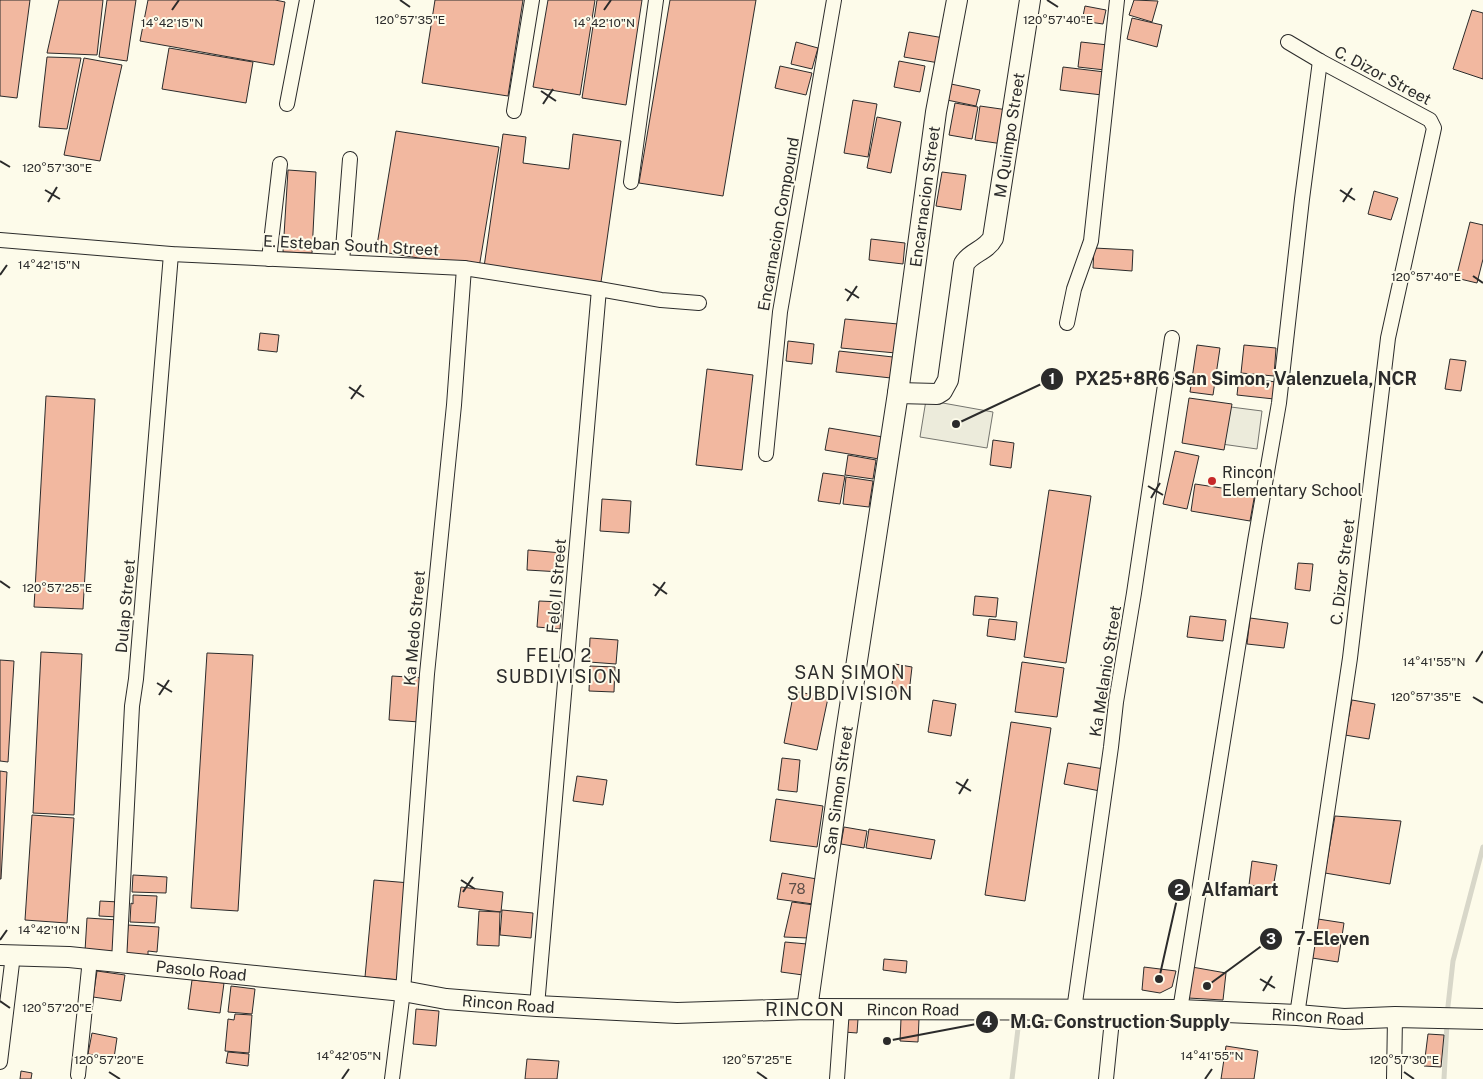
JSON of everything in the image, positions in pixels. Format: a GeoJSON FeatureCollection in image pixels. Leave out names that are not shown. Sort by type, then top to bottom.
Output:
{"type":"FeatureCollection","features":[{"type":"Feature","properties":{"kind":"street"},"geometry":{"type":"LineString","coordinates":[[287,104],[307,0]]}},
{"type":"Feature","properties":{"kind":"street"},"geometry":{"type":"LineString","coordinates":[[514,111],[532,0]]}},
{"type":"Feature","properties":{"kind":"street"},"geometry":{"type":"LineString","coordinates":[[632,182],[656,0]]}},
{"type":"Feature","properties":{"kind":"street","name":"Encarnacion Compound"},"geometry":{"type":"LineString","coordinates":[[766,454],[780,312],[834,0]]}},
{"type":"Feature","properties":{"kind":"street","name":"Encarnacion Street"},"geometry":{"type":"LineString","coordinates":[[898,392],[936,112],[957,0]]}},
{"type":"Feature","properties":{"kind":"street","name":"M Quimpo Street"},"geometry":{"type":"LineString","coordinates":[[898,392],[937,394],[945,387],[948,380],[964,264],[967,259],[990,244],[993,238],[1030,0]]}},
{"type":"Feature","properties":{"kind":"street"},"geometry":{"type":"LineString","coordinates":[[1067,323],[1074,290],[1091,241],[1117,0]]}},
{"type":"Feature","properties":{"kind":"street","name":"C. Dizor Street"},"geometry":{"type":"LineString","coordinates":[[1288,42],[1430,120],[1434,128],[1388,338],[1350,658],[1297,1015]]}},
{"type":"Feature","properties":{"kind":"street"},"geometry":{"type":"LineString","coordinates":[[1180,1010],[1255,540],[1279,403],[1320,61]]}},
{"type":"Feature","properties":{"kind":"street"},"geometry":{"type":"LineString","coordinates":[[342,262],[350,159]]}},
{"type":"Feature","properties":{"kind":"street"},"geometry":{"type":"LineString","coordinates":[[269,258],[280,164]]}},
{"type":"Feature","properties":{"kind":"street","name":"E. Esteban South Street"},"geometry":{"type":"LineString","coordinates":[[0,240],[171,254],[464,268],[661,300],[699,303]]}},
{"type":"Feature","properties":{"kind":"street","name":"Dulap Street"},"geometry":{"type":"LineString","coordinates":[[119,962],[132,706],[136,679],[171,254]]}},
{"type":"Feature","properties":{"kind":"street","name":"Ka Medo Street"},"geometry":{"type":"LineString","coordinates":[[392,1079],[403,991],[427,674],[454,405],[464,268]]}},
{"type":"Feature","properties":{"kind":"street","name":"Felo II Street"},"geometry":{"type":"LineString","coordinates":[[538,1006],[599,289]]}},
{"type":"Feature","properties":{"kind":"street","name":"Ka Melanio Street"},"geometry":{"type":"LineString","coordinates":[[1074,1010],[1116,702],[1172,338]]}},
{"type":"Feature","properties":{"kind":"street","name":"San Simon Street"},"geometry":{"type":"LineString","coordinates":[[807,1009],[845,739],[898,392]]}},
{"type":"Feature","properties":{"kind":"street"},"geometry":{"type":"LineString","coordinates":[[0,1062],[7,955]]}},
{"type":"Feature","properties":{"kind":"street","name":"Pasolo Road"},"geometry":{"type":"LineString","coordinates":[[7,955],[90,959],[403,991]]}},
{"type":"Feature","properties":{"kind":"street"},"geometry":{"type":"LineString","coordinates":[[78,1075],[90,959]]}},
{"type":"Feature","properties":{"kind":"street","name":"Rincon Road"},"geometry":{"type":"LineString","coordinates":[[403,991],[446,998],[538,1006],[677,1014],[807,1009],[1180,1010],[1344,1019],[1395,1016],[1483,1018]]}},
{"type":"Feature","properties":{"kind":"street"},"geometry":{"type":"LineString","coordinates":[[836,1079],[842,1009]]}},
{"type":"Feature","properties":{"kind":"street"},"geometry":{"type":"LineString","coordinates":[[1106,1079],[1113,1010]]}},
{"type":"Feature","properties":{"kind":"street"},"geometry":{"type":"LineString","coordinates":[[1394,1079],[1395,1016]]}},
{"type":"Feature","properties":{"kind":"shaded area"},"geometry":{"type":"Polygon","coordinates":[[[926,400],[993,412],[987,448],[920,437],[926,400]]]}},
{"type":"Feature","properties":{"kind":"shaded area"},"geometry":{"type":"Polygon","coordinates":[[[1192,402],[1262,411],[1257,449],[1186,439],[1192,402]]]}},
{"type":"Feature","properties":{"kind":"building"},"geometry":{"type":"Polygon","coordinates":[[[0,0],[30,0],[17,98],[0,96],[0,0]]]}},
{"type":"Feature","properties":{"kind":"building"},"geometry":{"type":"Polygon","coordinates":[[[59,0],[103,0],[97,55],[47,53],[59,0]]]}},
{"type":"Feature","properties":{"kind":"building"},"geometry":{"type":"Polygon","coordinates":[[[107,0],[136,0],[127,61],[99,57],[107,0]]]}},
{"type":"Feature","properties":{"kind":"building"},"geometry":{"type":"Polygon","coordinates":[[[148,0],[275,0],[285,2],[274,65],[140,41],[148,0]]]}},
{"type":"Feature","properties":{"kind":"building"},"geometry":{"type":"Polygon","coordinates":[[[435,0],[523,0],[508,96],[422,83],[435,0]]]}},
{"type":"Feature","properties":{"kind":"building"},"geometry":{"type":"Polygon","coordinates":[[[548,0],[595,0],[580,95],[533,87],[548,0]]]}},
{"type":"Feature","properties":{"kind":"building"},"geometry":{"type":"Polygon","coordinates":[[[597,0],[642,0],[626,105],[582,98],[597,0]]]}},
{"type":"Feature","properties":{"kind":"building"},"geometry":{"type":"Polygon","coordinates":[[[670,0],[756,0],[723,196],[639,183],[670,0]]]}},
{"type":"Feature","properties":{"kind":"building"},"geometry":{"type":"Polygon","coordinates":[[[1134,0],[1158,1],[1152,22],[1129,15],[1134,0]]]}},
{"type":"Feature","properties":{"kind":"building"},"geometry":{"type":"Polygon","coordinates":[[[1085,6],[1106,10],[1103,24],[1082,21],[1085,6]]]}},
{"type":"Feature","properties":{"kind":"building"},"geometry":{"type":"Polygon","coordinates":[[[1472,10],[1483,13],[1483,79],[1453,69],[1472,10]]]}},
{"type":"Feature","properties":{"kind":"building"},"geometry":{"type":"Polygon","coordinates":[[[1132,18],[1162,25],[1157,47],[1127,39],[1132,18]]]}},
{"type":"Feature","properties":{"kind":"building"},"geometry":{"type":"Polygon","coordinates":[[[909,32],[944,38],[939,63],[904,57],[909,32]]]}},
{"type":"Feature","properties":{"kind":"building"},"geometry":{"type":"Polygon","coordinates":[[[796,42],[818,48],[812,69],[791,64],[796,42]]]}},
{"type":"Feature","properties":{"kind":"building"},"geometry":{"type":"Polygon","coordinates":[[[1081,42],[1108,45],[1105,70],[1078,67],[1081,42]]]}},
{"type":"Feature","properties":{"kind":"building"},"geometry":{"type":"Polygon","coordinates":[[[169,48],[253,62],[246,103],[162,89],[169,48]]]}},
{"type":"Feature","properties":{"kind":"building"},"geometry":{"type":"Polygon","coordinates":[[[47,57],[81,58],[67,129],[39,127],[47,57]]]}},
{"type":"Feature","properties":{"kind":"building"},"geometry":{"type":"Polygon","coordinates":[[[84,58],[122,65],[100,161],[64,155],[84,58]]]}},
{"type":"Feature","properties":{"kind":"building"},"geometry":{"type":"Polygon","coordinates":[[[899,61],[925,66],[920,92],[894,87],[899,61]]]}},
{"type":"Feature","properties":{"kind":"building"},"geometry":{"type":"Polygon","coordinates":[[[780,66],[812,73],[806,95],[775,88],[780,66]]]}},
{"type":"Feature","properties":{"kind":"building"},"geometry":{"type":"Polygon","coordinates":[[[1063,67],[1105,72],[1102,95],[1060,90],[1063,67]]]}},
{"type":"Feature","properties":{"kind":"building"},"geometry":{"type":"Polygon","coordinates":[[[951,84],[980,90],[976,106],[947,100],[951,84]]]}},
{"type":"Feature","properties":{"kind":"building"},"geometry":{"type":"Polygon","coordinates":[[[853,100],[877,104],[868,157],[844,153],[853,100]]]}},
{"type":"Feature","properties":{"kind":"building"},"geometry":{"type":"Polygon","coordinates":[[[955,103],[978,107],[972,139],[949,135],[955,103]]]}},
{"type":"Feature","properties":{"kind":"building"},"geometry":{"type":"Polygon","coordinates":[[[980,106],[1008,110],[1003,144],[975,140],[980,106]]]}},
{"type":"Feature","properties":{"kind":"building"},"geometry":{"type":"Polygon","coordinates":[[[877,117],[901,122],[891,173],[867,168],[877,117]]]}},
{"type":"Feature","properties":{"kind":"building"},"geometry":{"type":"Polygon","coordinates":[[[396,131],[499,147],[479,268],[376,251],[396,131]]]}},
{"type":"Feature","properties":{"kind":"building"},"geometry":{"type":"Polygon","coordinates":[[[503,134],[526,137],[523,163],[569,169],[573,134],[621,141],[601,282],[484,267],[503,134]]]}},
{"type":"Feature","properties":{"kind":"building"},"geometry":{"type":"Polygon","coordinates":[[[288,170],[316,172],[312,253],[283,252],[288,170]]]}},
{"type":"Feature","properties":{"kind":"building"},"geometry":{"type":"Polygon","coordinates":[[[942,172],[966,175],[961,210],[936,206],[942,172]]]}},
{"type":"Feature","properties":{"kind":"building"},"geometry":{"type":"Polygon","coordinates":[[[1374,191],[1398,198],[1391,220],[1368,214],[1374,191]]]}},
{"type":"Feature","properties":{"kind":"building"},"geometry":{"type":"Polygon","coordinates":[[[1470,222],[1483,225],[1483,259],[1477,283],[1456,278],[1470,222]]]}},
{"type":"Feature","properties":{"kind":"building"},"geometry":{"type":"Polygon","coordinates":[[[871,239],[905,243],[903,264],[869,260],[871,239]]]}},
{"type":"Feature","properties":{"kind":"building"},"geometry":{"type":"Polygon","coordinates":[[[1094,248],[1133,250],[1132,271],[1093,268],[1094,248]]]}},
{"type":"Feature","properties":{"kind":"building"},"geometry":{"type":"Polygon","coordinates":[[[845,319],[898,324],[896,353],[841,348],[845,319]]]}},
{"type":"Feature","properties":{"kind":"building"},"geometry":{"type":"Polygon","coordinates":[[[260,333],[279,335],[277,352],[258,350],[260,333]]]}},
{"type":"Feature","properties":{"kind":"building"},"geometry":{"type":"Polygon","coordinates":[[[788,341],[814,344],[812,364],[786,361],[788,341]]]}},
{"type":"Feature","properties":{"kind":"building"},"geometry":{"type":"Polygon","coordinates":[[[1197,345],[1220,348],[1213,395],[1190,392],[1197,345]]]}},
{"type":"Feature","properties":{"kind":"building"},"geometry":{"type":"Polygon","coordinates":[[[1244,345],[1276,348],[1274,376],[1241,373],[1244,345]]]}},
{"type":"Feature","properties":{"kind":"building"},"geometry":{"type":"Polygon","coordinates":[[[839,351],[893,357],[891,378],[836,372],[839,351]]]}},
{"type":"Feature","properties":{"kind":"building"},"geometry":{"type":"Polygon","coordinates":[[[1450,359],[1466,361],[1461,391],[1445,389],[1450,359]]]}},
{"type":"Feature","properties":{"kind":"building"},"geometry":{"type":"Polygon","coordinates":[[[707,369],[753,375],[742,470],[696,465],[707,369]]]}},
{"type":"Feature","properties":{"kind":"building"},"geometry":{"type":"Polygon","coordinates":[[[1239,377],[1276,382],[1274,399],[1237,395],[1239,377]]]}},
{"type":"Feature","properties":{"kind":"building"},"geometry":{"type":"Polygon","coordinates":[[[46,396],[95,399],[83,609],[34,607],[46,396]]]}},
{"type":"Feature","properties":{"kind":"building"},"geometry":{"type":"Polygon","coordinates":[[[1189,398],[1232,404],[1224,450],[1182,443],[1189,398]]]}},
{"type":"Feature","properties":{"kind":"building"},"geometry":{"type":"Polygon","coordinates":[[[829,428],[883,437],[879,459],[825,450],[829,428]]]}},
{"type":"Feature","properties":{"kind":"building"},"geometry":{"type":"Polygon","coordinates":[[[993,440],[1014,443],[1011,468],[990,465],[993,440]]]}},
{"type":"Feature","properties":{"kind":"building"},"geometry":{"type":"Polygon","coordinates":[[[1175,451],[1199,456],[1187,509],[1163,504],[1175,451]]]}},
{"type":"Feature","properties":{"kind":"building"},"geometry":{"type":"Polygon","coordinates":[[[848,455],[876,460],[873,479],[845,475],[848,455]]]}},
{"type":"Feature","properties":{"kind":"building"},"geometry":{"type":"Polygon","coordinates":[[[823,473],[845,476],[840,504],[818,501],[823,473]]]}},
{"type":"Feature","properties":{"kind":"building"},"geometry":{"type":"Polygon","coordinates":[[[846,477],[873,481],[869,507],[843,504],[846,477]]]}},
{"type":"Feature","properties":{"kind":"building"},"geometry":{"type":"Polygon","coordinates":[[[1195,484],[1255,493],[1250,521],[1191,511],[1195,484]]]}},
{"type":"Feature","properties":{"kind":"building"},"geometry":{"type":"Polygon","coordinates":[[[1049,490],[1091,496],[1066,663],[1024,657],[1049,490]]]}},
{"type":"Feature","properties":{"kind":"building"},"geometry":{"type":"Polygon","coordinates":[[[602,499],[631,501],[629,533],[600,531],[602,499]]]}},
{"type":"Feature","properties":{"kind":"building"},"geometry":{"type":"Polygon","coordinates":[[[528,550],[562,553],[561,572],[527,570],[528,550]]]}},
{"type":"Feature","properties":{"kind":"building"},"geometry":{"type":"Polygon","coordinates":[[[1298,563],[1313,564],[1310,591],[1295,589],[1298,563]]]}},
{"type":"Feature","properties":{"kind":"building"},"geometry":{"type":"Polygon","coordinates":[[[975,596],[998,598],[996,617],[973,615],[975,596]]]}},
{"type":"Feature","properties":{"kind":"building"},"geometry":{"type":"Polygon","coordinates":[[[539,601],[562,602],[560,629],[537,627],[539,601]]]}},
{"type":"Feature","properties":{"kind":"building"},"geometry":{"type":"Polygon","coordinates":[[[1190,616],[1226,620],[1223,641],[1187,637],[1190,616]]]}},
{"type":"Feature","properties":{"kind":"building"},"geometry":{"type":"Polygon","coordinates":[[[1250,618],[1288,623],[1284,648],[1247,644],[1250,618]]]}},
{"type":"Feature","properties":{"kind":"building"},"geometry":{"type":"Polygon","coordinates":[[[989,619],[1017,622],[1015,640],[987,636],[989,619]]]}},
{"type":"Feature","properties":{"kind":"building"},"geometry":{"type":"Polygon","coordinates":[[[590,638],[618,640],[616,664],[589,662],[590,638]]]}},
{"type":"Feature","properties":{"kind":"building"},"geometry":{"type":"Polygon","coordinates":[[[41,652],[82,654],[74,815],[33,813],[41,652]]]}},
{"type":"Feature","properties":{"kind":"building"},"geometry":{"type":"Polygon","coordinates":[[[207,653],[253,655],[238,911],[191,908],[207,653]]]}},
{"type":"Feature","properties":{"kind":"building"},"geometry":{"type":"Polygon","coordinates":[[[0,660],[14,661],[8,762],[0,761],[0,660]]]}},
{"type":"Feature","properties":{"kind":"building"},"geometry":{"type":"Polygon","coordinates":[[[1022,662],[1064,668],[1057,717],[1015,712],[1022,662]]]}},
{"type":"Feature","properties":{"kind":"building"},"geometry":{"type":"Polygon","coordinates":[[[895,664],[912,667],[909,693],[891,691],[895,664]]]}},
{"type":"Feature","properties":{"kind":"building"},"geometry":{"type":"Polygon","coordinates":[[[590,666],[615,667],[614,692],[589,691],[590,666]]]}},
{"type":"Feature","properties":{"kind":"building"},"geometry":{"type":"Polygon","coordinates":[[[392,676],[423,678],[420,722],[389,720],[392,676]]]}},
{"type":"Feature","properties":{"kind":"building"},"geometry":{"type":"Polygon","coordinates":[[[794,691],[828,698],[817,750],[784,743],[794,691]]]}},
{"type":"Feature","properties":{"kind":"building"},"geometry":{"type":"Polygon","coordinates":[[[933,700],[956,704],[951,736],[928,732],[933,700]]]}},
{"type":"Feature","properties":{"kind":"building"},"geometry":{"type":"Polygon","coordinates":[[[1352,700],[1375,704],[1369,739],[1345,735],[1352,700]]]}},
{"type":"Feature","properties":{"kind":"building"},"geometry":{"type":"Polygon","coordinates":[[[1011,722],[1051,728],[1025,901],[985,895],[1011,722]]]}},
{"type":"Feature","properties":{"kind":"building"},"geometry":{"type":"Polygon","coordinates":[[[782,758],[800,760],[797,792],[778,790],[782,758]]]}},
{"type":"Feature","properties":{"kind":"building"},"geometry":{"type":"Polygon","coordinates":[[[1068,763],[1104,769],[1100,791],[1064,784],[1068,763]]]}},
{"type":"Feature","properties":{"kind":"building"},"geometry":{"type":"Polygon","coordinates":[[[0,771],[7,772],[1,879],[0,879],[0,771]]]}},
{"type":"Feature","properties":{"kind":"building"},"geometry":{"type":"Polygon","coordinates":[[[577,776],[607,780],[603,805],[573,801],[577,776]]]}},
{"type":"Feature","properties":{"kind":"building"},"geometry":{"type":"Polygon","coordinates":[[[776,799],[823,806],[817,847],[770,841],[776,799]]]}},
{"type":"Feature","properties":{"kind":"building"},"geometry":{"type":"Polygon","coordinates":[[[32,815],[74,818],[67,923],[25,920],[32,815]]]}},
{"type":"Feature","properties":{"kind":"building"},"geometry":{"type":"Polygon","coordinates":[[[1335,816],[1401,821],[1390,884],[1325,873],[1335,816]]]}},
{"type":"Feature","properties":{"kind":"building"},"geometry":{"type":"Polygon","coordinates":[[[844,827],[867,831],[864,848],[841,844],[844,827]]]}},
{"type":"Feature","properties":{"kind":"building"},"geometry":{"type":"Polygon","coordinates":[[[869,829],[935,840],[931,859],[866,848],[869,829]]]}},
{"type":"Feature","properties":{"kind":"building"},"geometry":{"type":"Polygon","coordinates":[[[1252,861],[1277,865],[1273,888],[1249,885],[1252,861]]]}},
{"type":"Feature","properties":{"kind":"building"},"geometry":{"type":"Polygon","coordinates":[[[782,873],[817,879],[813,904],[777,899],[782,873]]]}},
{"type":"Feature","properties":{"kind":"building"},"geometry":{"type":"Polygon","coordinates":[[[133,875],[167,877],[166,893],[132,892],[133,875]]]}},
{"type":"Feature","properties":{"kind":"building"},"geometry":{"type":"Polygon","coordinates":[[[374,880],[410,883],[401,980],[365,977],[374,880]]]}},
{"type":"Feature","properties":{"kind":"building"},"geometry":{"type":"Polygon","coordinates":[[[461,887],[503,892],[501,912],[458,907],[461,887]]]}},
{"type":"Feature","properties":{"kind":"building"},"geometry":{"type":"Polygon","coordinates":[[[133,895],[157,896],[155,923],[130,922],[133,895]]]}},
{"type":"Feature","properties":{"kind":"building"},"geometry":{"type":"Polygon","coordinates":[[[100,901],[119,902],[118,917],[99,916],[100,901]]]}},
{"type":"Feature","properties":{"kind":"building"},"geometry":{"type":"Polygon","coordinates":[[[792,902],[814,905],[808,938],[784,937],[792,902]]]}},
{"type":"Feature","properties":{"kind":"building"},"geometry":{"type":"Polygon","coordinates":[[[502,910],[533,913],[531,938],[500,935],[502,910]]]}},
{"type":"Feature","properties":{"kind":"building"},"geometry":{"type":"Polygon","coordinates":[[[479,911],[500,912],[499,946],[477,945],[479,911]]]}},
{"type":"Feature","properties":{"kind":"building"},"geometry":{"type":"Polygon","coordinates":[[[87,918],[118,920],[115,953],[85,951],[87,918]]]}},
{"type":"Feature","properties":{"kind":"building"},"geometry":{"type":"Polygon","coordinates":[[[1318,919],[1344,923],[1338,962],[1312,958],[1318,919]]]}},
{"type":"Feature","properties":{"kind":"building"},"geometry":{"type":"Polygon","coordinates":[[[128,925],[159,927],[157,952],[148,951],[148,959],[126,957],[128,925]]]}},
{"type":"Feature","properties":{"kind":"building"},"geometry":{"type":"Polygon","coordinates":[[[785,942],[807,944],[803,975],[781,972],[785,942]]]}},
{"type":"Feature","properties":{"kind":"building"},"geometry":{"type":"Polygon","coordinates":[[[884,959],[907,961],[906,973],[883,970],[884,959]]]}},
{"type":"Feature","properties":{"kind":"building"},"geometry":{"type":"Polygon","coordinates":[[[1144,967],[1176,971],[1172,987],[1160,993],[1142,990],[1144,967]]]}},
{"type":"Feature","properties":{"kind":"building"},"geometry":{"type":"Polygon","coordinates":[[[1192,967],[1226,973],[1223,1000],[1188,998],[1192,967]]]}},
{"type":"Feature","properties":{"kind":"building"},"geometry":{"type":"Polygon","coordinates":[[[97,971],[125,975],[121,1001],[93,997],[97,971]]]}},
{"type":"Feature","properties":{"kind":"building"},"geometry":{"type":"Polygon","coordinates":[[[192,980],[224,983],[220,1013],[188,1009],[192,980]]]}},
{"type":"Feature","properties":{"kind":"building"},"geometry":{"type":"Polygon","coordinates":[[[231,986],[255,989],[252,1014],[228,1012],[231,986]]]}},
{"type":"Feature","properties":{"kind":"building"},"geometry":{"type":"Polygon","coordinates":[[[416,1009],[439,1011],[436,1046],[413,1044],[416,1009]]]}},
{"type":"Feature","properties":{"kind":"building"},"geometry":{"type":"Polygon","coordinates":[[[235,1014],[252,1015],[249,1053],[225,1051],[228,1019],[234,1020],[235,1014]]]}},
{"type":"Feature","properties":{"kind":"building"},"geometry":{"type":"Polygon","coordinates":[[[845,1018],[858,1019],[857,1033],[844,1032],[845,1018]]]}},
{"type":"Feature","properties":{"kind":"building"},"geometry":{"type":"Polygon","coordinates":[[[901,1019],[919,1019],[918,1042],[900,1041],[901,1019]]]}},
{"type":"Feature","properties":{"kind":"building"},"geometry":{"type":"Polygon","coordinates":[[[92,1033],[117,1038],[114,1058],[88,1054],[92,1033]]]}},
{"type":"Feature","properties":{"kind":"building"},"geometry":{"type":"Polygon","coordinates":[[[1428,1034],[1444,1035],[1441,1067],[1424,1066],[1428,1034]]]}},
{"type":"Feature","properties":{"kind":"building"},"geometry":{"type":"Polygon","coordinates":[[[1226,1046],[1258,1051],[1254,1079],[1221,1079],[1226,1046]]]}},
{"type":"Feature","properties":{"kind":"building"},"geometry":{"type":"Polygon","coordinates":[[[228,1052],[249,1054],[248,1066],[226,1063],[228,1052]]]}},
{"type":"Feature","properties":{"kind":"building"},"geometry":{"type":"Polygon","coordinates":[[[527,1059],[559,1061],[557,1079],[525,1079],[527,1059]]]}},
{"type":"Feature","properties":{"kind":"building"},"geometry":{"type":"Polygon","coordinates":[[[21,1071],[32,1073],[31,1079],[20,1079],[21,1071]]]}},
{"type":"Feature","properties":{"kind":"waterway"},"geometry":{"type":"LineString","coordinates":[[1447,1015],[1453,961],[1483,847]]}},
{"type":"Feature","properties":{"kind":"waterway"},"geometry":{"type":"LineString","coordinates":[[1012,1079],[1019,1020]]}},
{"type":"Feature","properties":{"kind":"waterway"},"geometry":{"type":"LineString","coordinates":[[1444,1079],[1447,1023]]}},
{"type":"Feature","properties":{"kind":"place","name":"PX25+8R6 San Simon, Valenzuela, NCR"},"geometry":{"type":"Point","coordinates":[956,424]}},
{"type":"Feature","properties":{"kind":"place","name":"Rincon Elementary School"},"geometry":{"type":"Point","coordinates":[1212,481]}},
{"type":"Feature","properties":{"kind":"place","name":"Alfamart"},"geometry":{"type":"Point","coordinates":[1159,979]}},
{"type":"Feature","properties":{"kind":"place","name":"7-Eleven"},"geometry":{"type":"Point","coordinates":[1207,986]}},
{"type":"Feature","properties":{"kind":"place","name":"M.G. Construction Supply"},"geometry":{"type":"Point","coordinates":[887,1041]}},
{"type":"Feature","properties":{"kind":"district","name":"FELO 2 SUBDIVISION"},"geometry":{"type":"Point","coordinates":[559,666]}},
{"type":"Feature","properties":{"kind":"district","name":"SAN SIMON SUBDIVISION"},"geometry":{"type":"Point","coordinates":[850,683]}},
{"type":"Feature","properties":{"kind":"district","name":"RINCON"},"geometry":{"type":"Point","coordinates":[805,1009]}}]}
